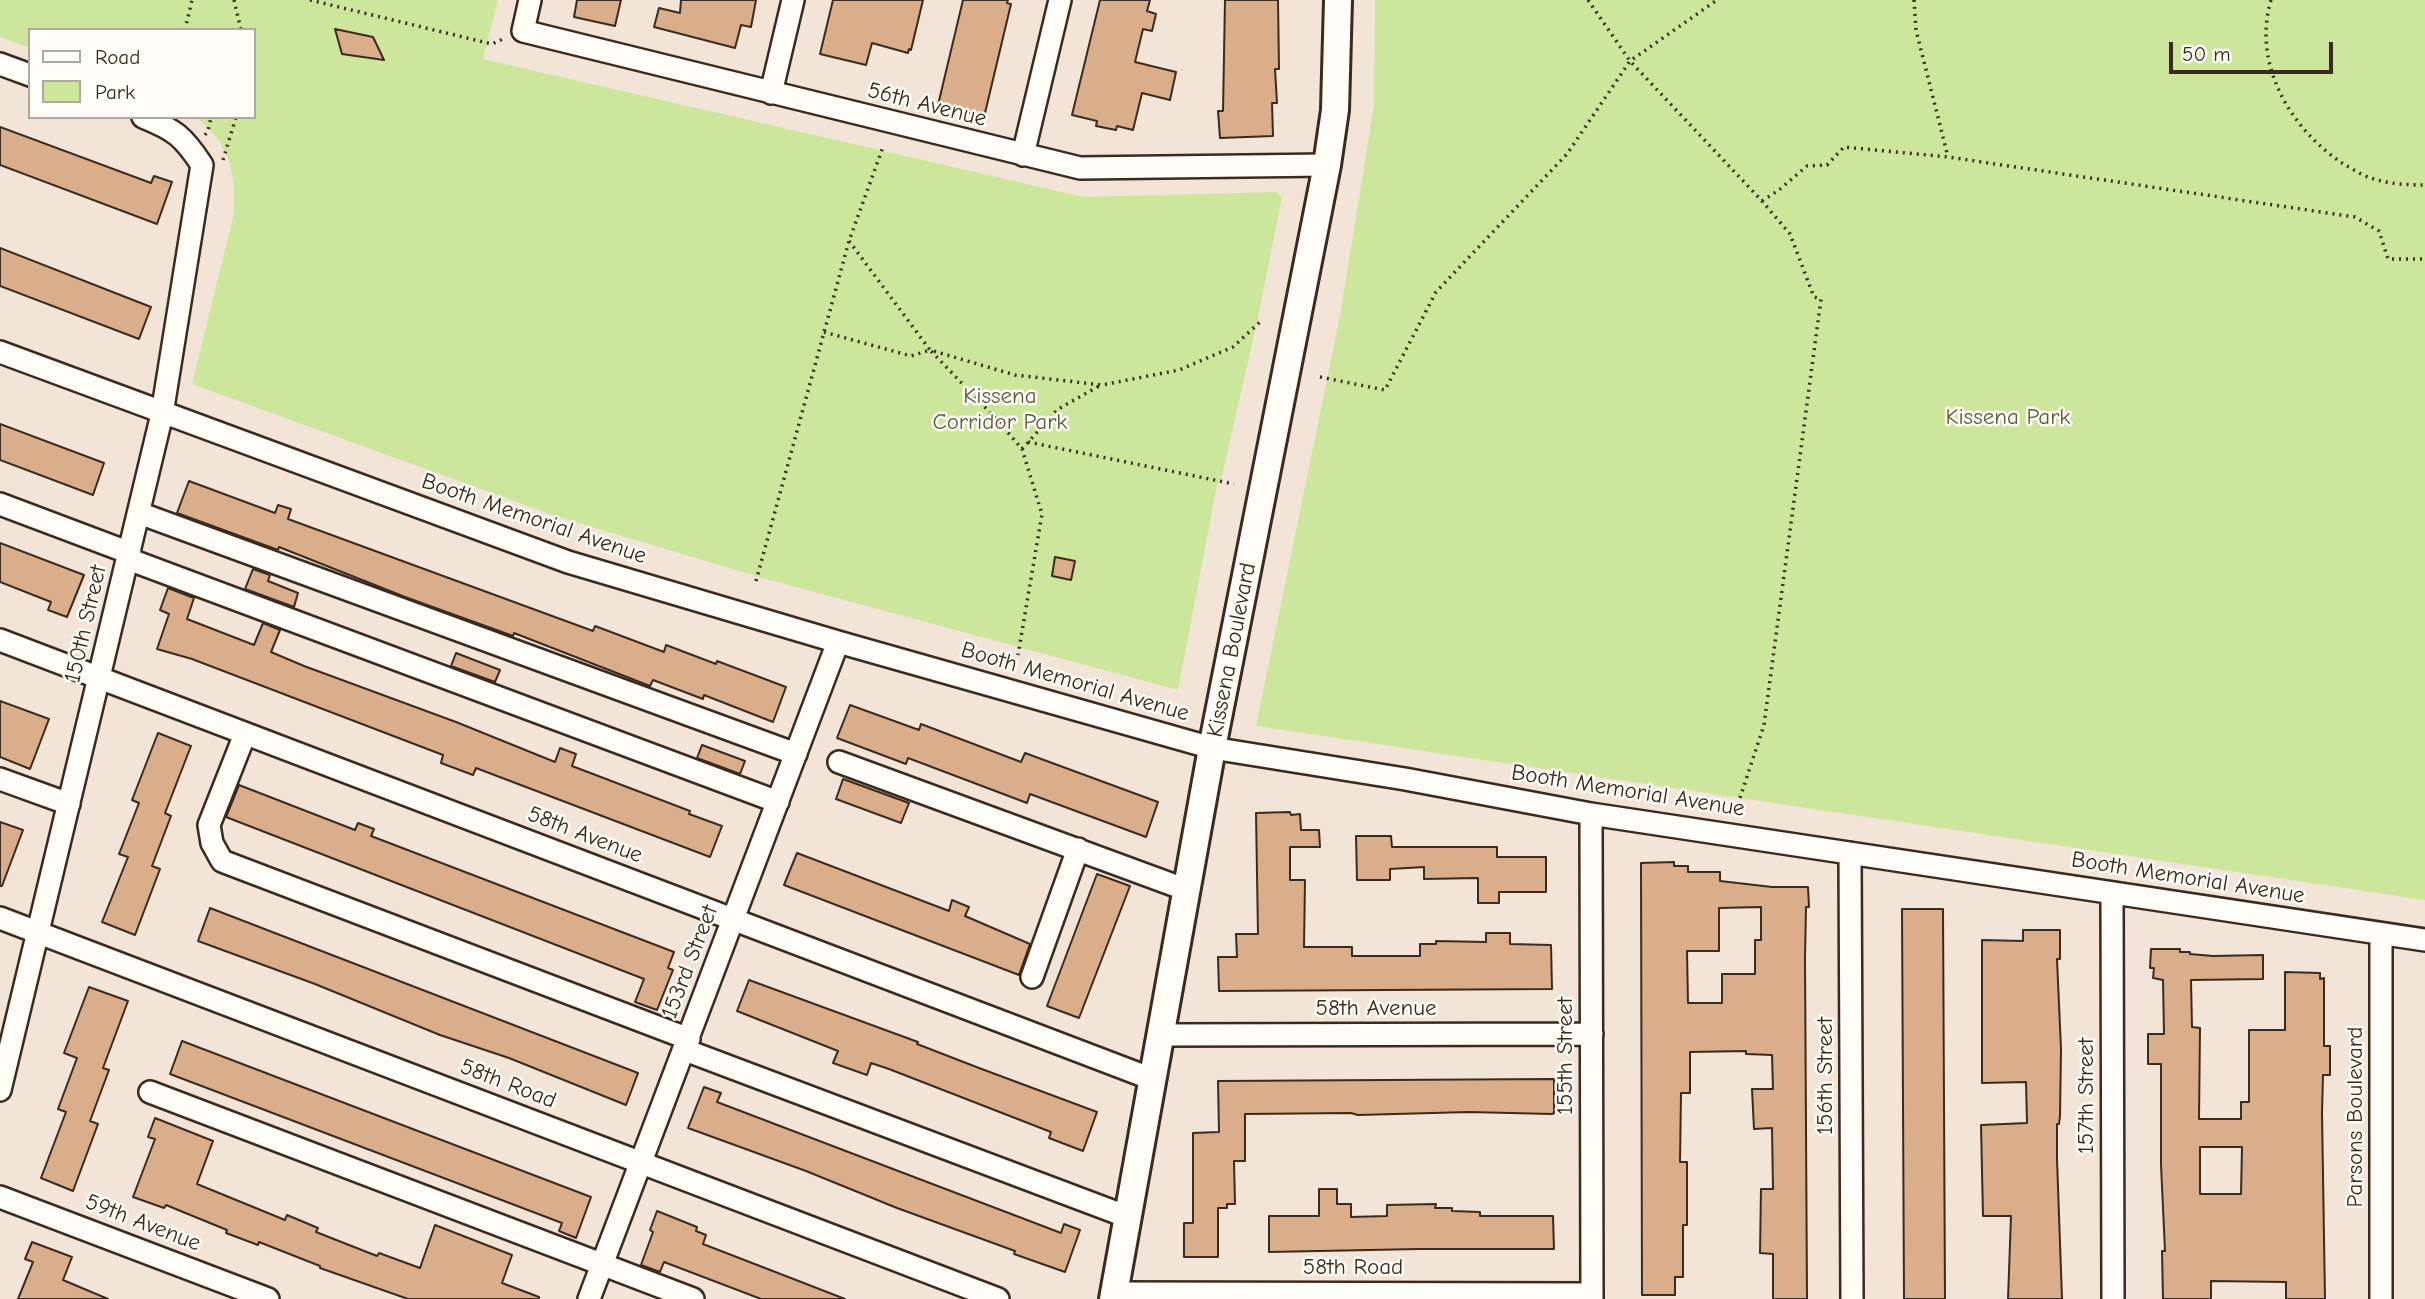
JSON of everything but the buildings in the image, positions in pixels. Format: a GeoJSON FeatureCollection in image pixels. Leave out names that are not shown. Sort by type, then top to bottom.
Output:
{"type":"FeatureCollection","features":[{"type":"Feature","properties":{"kind":"main road","name":"Kissena Boulevard"},"geometry":{"type":"LineString","coordinates":[[1114,1296],[1212,748],[1327,165],[1335,110],[1338,0]]}},
{"type":"Feature","properties":{"kind":"street"},"geometry":{"type":"LineString","coordinates":[[523,31],[530,0]]}},
{"type":"Feature","properties":{"kind":"street"},"geometry":{"type":"LineString","coordinates":[[771,93],[793,0]]}},
{"type":"Feature","properties":{"kind":"street"},"geometry":{"type":"LineString","coordinates":[[1023,155],[1059,0]]}},
{"type":"Feature","properties":{"kind":"street","name":"56th Avenue"},"geometry":{"type":"LineString","coordinates":[[523,31],[1080,168],[1327,165]]}},
{"type":"Feature","properties":{"kind":"street"},"geometry":{"type":"LineString","coordinates":[[0,64],[28,74]]}},
{"type":"Feature","properties":{"kind":"street"},"geometry":{"type":"LineString","coordinates":[[148,119],[170,128],[213,162]]}},
{"type":"Feature","properties":{"kind":"street","name":"150th Street"},"geometry":{"type":"LineString","coordinates":[[0,1090],[162,414],[213,162]]}},
{"type":"Feature","properties":{"kind":"street","name":"Booth Memorial Avenue"},"geometry":{"type":"LineString","coordinates":[[0,352],[568,562],[1212,748],[1405,779],[1591,814],[2425,940]]}},
{"type":"Feature","properties":{"kind":"street"},"geometry":{"type":"LineString","coordinates":[[0,504],[129,556],[778,802]]}},
{"type":"Feature","properties":{"kind":"street"},"geometry":{"type":"LineString","coordinates":[[139,513],[796,754]]}},
{"type":"Feature","properties":{"kind":"street","name":"58th Avenue"},"geometry":{"type":"LineString","coordinates":[[0,640],[1152,1079]]}},
{"type":"Feature","properties":{"kind":"street","name":"153rd Street"},"geometry":{"type":"LineString","coordinates":[[589,1299],[838,642]]}},
{"type":"Feature","properties":{"kind":"street"},"geometry":{"type":"LineString","coordinates":[[245,734],[209,825],[212,843],[222,861],[1128,1217]]}},
{"type":"Feature","properties":{"kind":"street"},"geometry":{"type":"LineString","coordinates":[[839,762],[1187,890]]}},
{"type":"Feature","properties":{"kind":"street"},"geometry":{"type":"LineString","coordinates":[[0,779],[69,804]]}},
{"type":"Feature","properties":{"kind":"street","name":"155th Street"},"geometry":{"type":"LineString","coordinates":[[1591,814],[1592,1296]]}},
{"type":"Feature","properties":{"kind":"street"},"geometry":{"type":"LineString","coordinates":[[1032,977],[1078,849]]}},
{"type":"Feature","properties":{"kind":"street","name":"156th Street"},"geometry":{"type":"LineString","coordinates":[[1850,853],[1852,1299]]}},
{"type":"Feature","properties":{"kind":"street","name":"157th Street"},"geometry":{"type":"LineString","coordinates":[[2112,893],[2113,1299]]}},
{"type":"Feature","properties":{"kind":"street","name":"58th Road"},"geometry":{"type":"LineString","coordinates":[[0,918],[998,1299]]}},
{"type":"Feature","properties":{"kind":"street","name":"Parsons Boulevard"},"geometry":{"type":"LineString","coordinates":[[2381,934],[2381,1299]]}},
{"type":"Feature","properties":{"kind":"street","name":"58th Avenue"},"geometry":{"type":"LineString","coordinates":[[1161,1035],[1592,1034]]}},
{"type":"Feature","properties":{"kind":"street"},"geometry":{"type":"LineString","coordinates":[[150,1092],[693,1299]]}},
{"type":"Feature","properties":{"kind":"street","name":"59th Avenue"},"geometry":{"type":"LineString","coordinates":[[0,1197],[268,1299]]}},
{"type":"Feature","properties":{"kind":"street","name":"58th Road"},"geometry":{"type":"LineString","coordinates":[[1114,1296],[1592,1296]]}},
{"type":"Feature","properties":{"kind":"path"},"geometry":{"type":"LineString","coordinates":[[185,28],[192,0]]}},
{"type":"Feature","properties":{"kind":"path"},"geometry":{"type":"LineString","coordinates":[[234,0],[241,28]]}},
{"type":"Feature","properties":{"kind":"path"},"geometry":{"type":"LineString","coordinates":[[310,0],[492,44],[523,31]]}},
{"type":"Feature","properties":{"kind":"path"},"geometry":{"type":"LineString","coordinates":[[1588,0],[1630,61],[1790,234],[1814,297],[1821,299],[1764,725],[1739,800]]}},
{"type":"Feature","properties":{"kind":"path"},"geometry":{"type":"LineString","coordinates":[[1320,377],[1385,390],[1436,292],[1567,154],[1630,61],[1717,0]]}},
{"type":"Feature","properties":{"kind":"path"},"geometry":{"type":"LineString","coordinates":[[1914,0],[1916,30],[1948,157]]}},
{"type":"Feature","properties":{"kind":"path"},"geometry":{"type":"LineString","coordinates":[[2272,0],[2266,27],[2274,74],[2279,92],[2307,135],[2321,149],[2369,178],[2425,186]]}},
{"type":"Feature","properties":{"kind":"path"},"geometry":{"type":"LineString","coordinates":[[213,162],[235,119]]}},
{"type":"Feature","properties":{"kind":"path"},"geometry":{"type":"LineString","coordinates":[[756,581],[849,241],[883,146]]}},
{"type":"Feature","properties":{"kind":"path"},"geometry":{"type":"LineString","coordinates":[[1762,201],[1807,166],[1826,165],[1844,146],[1948,157],[2356,217],[2379,231],[2388,259],[2425,259]]}},
{"type":"Feature","properties":{"kind":"path"},"geometry":{"type":"LineString","coordinates":[[849,241],[930,350],[1022,449],[1042,514],[1018,655]]}},
{"type":"Feature","properties":{"kind":"path"},"geometry":{"type":"LineString","coordinates":[[824,332],[911,356],[930,350],[1015,374],[1102,385],[1179,370],[1233,347],[1261,321]]}},
{"type":"Feature","properties":{"kind":"path"},"geometry":{"type":"LineString","coordinates":[[1022,449],[1058,410],[1102,385]]}},
{"type":"Feature","properties":{"kind":"path"},"geometry":{"type":"LineString","coordinates":[[1028,442],[1234,485]]}},
{"type":"Feature","properties":{"kind":"green space","name":"Kissena Corridor Park"},"geometry":{"type":"Polygon","coordinates":[[[0,0],[498,0],[483,59],[1084,197],[1276,192],[1282,197],[1257,322],[1222,476],[1217,485],[1178,690],[766,579],[552,515],[192,384],[234,214],[234,184],[229,161],[219,140],[199,119],[256,119],[256,28],[28,28],[28,47],[0,37],[0,0]]]}},
{"type":"Feature","properties":{"kind":"green space","name":"Kissena Park"},"geometry":{"type":"Polygon","coordinates":[[[1375,0],[2425,0],[2425,900],[1256,726],[1340,316],[1374,105],[1375,0]]]}}]}
